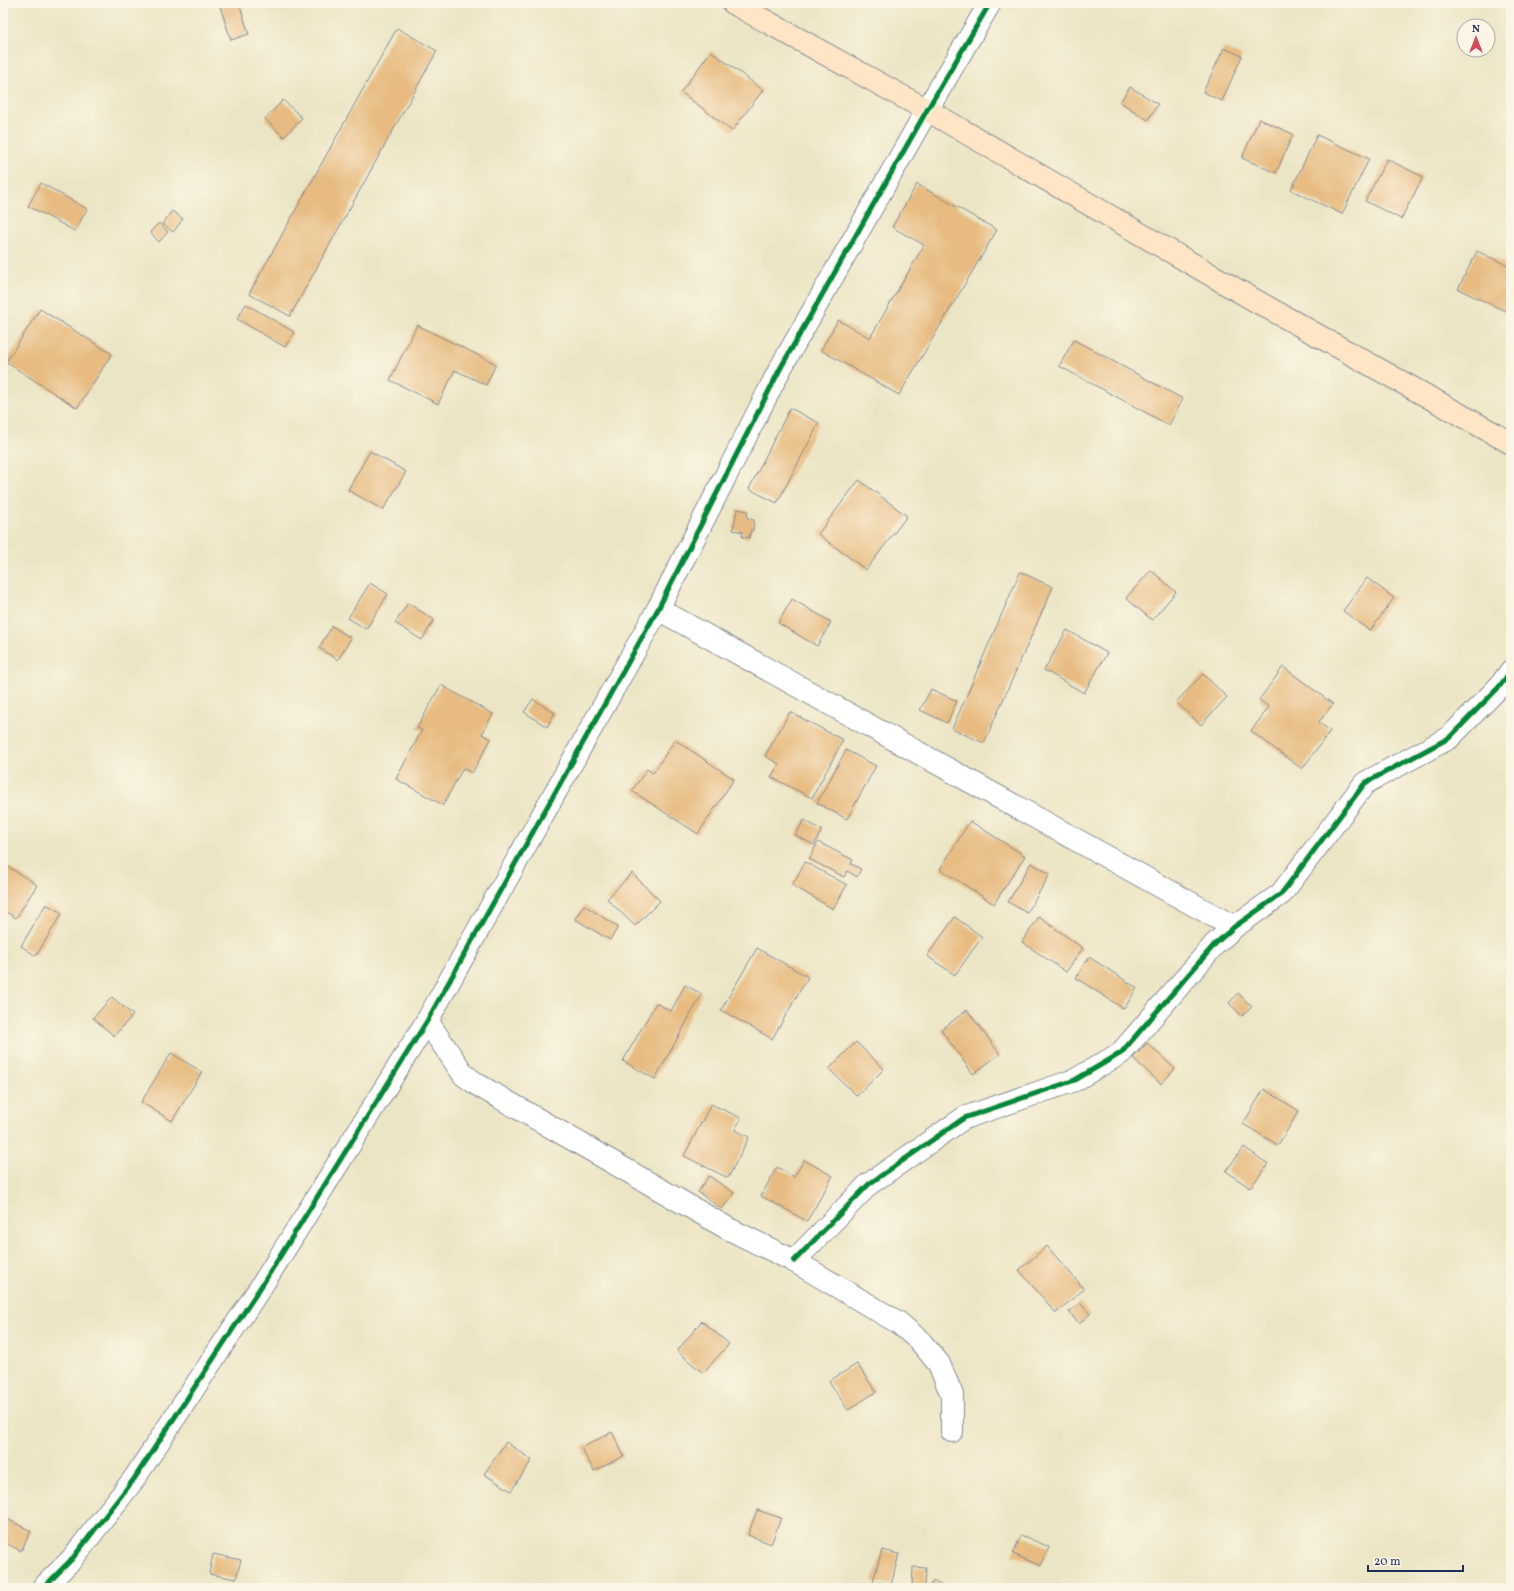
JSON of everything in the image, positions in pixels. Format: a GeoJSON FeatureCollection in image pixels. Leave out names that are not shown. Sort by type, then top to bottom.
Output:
{"type":"FeatureCollection","features":[{"type":"Feature","properties":{"kind":"main road"},"geometry":{"type":"LineString","coordinates":[[732,3],[927,110],[1256,302],[1511,443]]}},
{"type":"Feature","properties":{"kind":"street"},"geometry":{"type":"LineString","coordinates":[[43,1588],[72,1559],[134,1479],[264,1282],[427,1021],[658,609],[780,369],[927,110],[990,3]]}},
{"type":"Feature","properties":{"kind":"street"},"geometry":{"type":"LineString","coordinates":[[658,609],[1234,927]]}},
{"type":"Feature","properties":{"kind":"street"},"geometry":{"type":"LineString","coordinates":[[794,1261],[869,1184],[964,1118],[1075,1080],[1121,1053],[1215,944],[1234,927],[1281,894],[1366,783],[1449,738],[1500,687],[1511,670]]}},
{"type":"Feature","properties":{"kind":"street"},"geometry":{"type":"LineString","coordinates":[[427,1021],[464,1075],[478,1085],[727,1228],[794,1261],[899,1323],[920,1341],[939,1364],[952,1396],[952,1431]]}},
{"type":"Feature","properties":{"kind":"building"},"geometry":{"type":"Polygon","coordinates":[[[219,3],[239,3],[249,34],[231,40],[219,3]]]}},
{"type":"Feature","properties":{"kind":"building"},"geometry":{"type":"Polygon","coordinates":[[[1350,3],[1361,3],[1357,8],[1350,3]]]}},
{"type":"Feature","properties":{"kind":"building"},"geometry":{"type":"Polygon","coordinates":[[[397,28],[437,51],[290,316],[249,294],[397,28]]]}},
{"type":"Feature","properties":{"kind":"building"},"geometry":{"type":"Polygon","coordinates":[[[1224,48],[1242,56],[1222,101],[1203,92],[1224,48]]]}},
{"type":"Feature","properties":{"kind":"building"},"geometry":{"type":"Polygon","coordinates":[[[711,51],[763,90],[732,131],[681,92],[711,51]]]}},
{"type":"Feature","properties":{"kind":"building"},"geometry":{"type":"Polygon","coordinates":[[[1130,87],[1158,104],[1148,120],[1120,102],[1130,87]]]}},
{"type":"Feature","properties":{"kind":"building"},"geometry":{"type":"Polygon","coordinates":[[[283,100],[302,118],[284,137],[265,119],[283,100]]]}},
{"type":"Feature","properties":{"kind":"building"},"geometry":{"type":"Polygon","coordinates":[[[1259,119],[1293,134],[1276,173],[1242,158],[1259,119]]]}},
{"type":"Feature","properties":{"kind":"building"},"geometry":{"type":"Polygon","coordinates":[[[1317,135],[1369,159],[1342,214],[1291,190],[1317,135]]]}},
{"type":"Feature","properties":{"kind":"building"},"geometry":{"type":"Polygon","coordinates":[[[1387,159],[1423,177],[1401,219],[1365,201],[1387,159]]]}},
{"type":"Feature","properties":{"kind":"building"},"geometry":{"type":"Polygon","coordinates":[[[41,183],[87,209],[75,231],[28,206],[41,183]]]}},
{"type":"Feature","properties":{"kind":"building"},"geometry":{"type":"Polygon","coordinates":[[[917,184],[997,230],[899,395],[821,350],[838,320],[870,338],[924,245],[892,227],[917,184]]]}},
{"type":"Feature","properties":{"kind":"building"},"geometry":{"type":"Polygon","coordinates":[[[172,211],[183,219],[173,232],[162,224],[172,211]]]}},
{"type":"Feature","properties":{"kind":"building"},"geometry":{"type":"Polygon","coordinates":[[[159,223],[168,232],[159,242],[150,232],[159,223]]]}},
{"type":"Feature","properties":{"kind":"building"},"geometry":{"type":"Polygon","coordinates":[[[1477,251],[1511,267],[1511,300],[1505,311],[1458,289],[1477,251]]]}},
{"type":"Feature","properties":{"kind":"building"},"geometry":{"type":"Polygon","coordinates":[[[246,304],[294,332],[285,347],[237,319],[246,304]]]}},
{"type":"Feature","properties":{"kind":"building"},"geometry":{"type":"Polygon","coordinates":[[[40,309],[112,354],[77,408],[6,362],[40,309]]]}},
{"type":"Feature","properties":{"kind":"building"},"geometry":{"type":"Polygon","coordinates":[[[417,325],[496,364],[486,385],[455,370],[438,404],[390,380],[417,325]]]}},
{"type":"Feature","properties":{"kind":"building"},"geometry":{"type":"Polygon","coordinates":[[[1074,340],[1183,399],[1169,425],[1059,366],[1074,340]]]}},
{"type":"Feature","properties":{"kind":"building"},"geometry":{"type":"Polygon","coordinates":[[[790,408],[819,423],[777,503],[749,489],[790,408]]]}},
{"type":"Feature","properties":{"kind":"building"},"geometry":{"type":"Polygon","coordinates":[[[370,451],[406,472],[383,510],[348,490],[370,451]]]}},
{"type":"Feature","properties":{"kind":"building"},"geometry":{"type":"Polygon","coordinates":[[[859,480],[907,516],[866,570],[818,534],[859,480]]]}},
{"type":"Feature","properties":{"kind":"building"},"geometry":{"type":"Polygon","coordinates":[[[737,509],[748,511],[747,518],[754,520],[753,530],[751,530],[749,538],[742,537],[743,532],[733,530],[737,509]]]}},
{"type":"Feature","properties":{"kind":"building"},"geometry":{"type":"Polygon","coordinates":[[[1151,570],[1176,592],[1152,620],[1126,598],[1151,570]]]}},
{"type":"Feature","properties":{"kind":"building"},"geometry":{"type":"Polygon","coordinates":[[[1020,572],[1053,587],[984,743],[952,729],[1020,572]]]}},
{"type":"Feature","properties":{"kind":"building"},"geometry":{"type":"Polygon","coordinates":[[[1367,578],[1394,598],[1370,631],[1343,611],[1367,578]]]}},
{"type":"Feature","properties":{"kind":"building"},"geometry":{"type":"Polygon","coordinates":[[[370,583],[388,594],[366,629],[348,618],[370,583]]]}},
{"type":"Feature","properties":{"kind":"building"},"geometry":{"type":"Polygon","coordinates":[[[792,599],[831,622],[817,646],[778,623],[792,599]]]}},
{"type":"Feature","properties":{"kind":"building"},"geometry":{"type":"Polygon","coordinates":[[[408,603],[434,620],[422,640],[395,623],[408,603]]]}},
{"type":"Feature","properties":{"kind":"building"},"geometry":{"type":"Polygon","coordinates":[[[332,626],[351,638],[338,660],[319,648],[332,626]]]}},
{"type":"Feature","properties":{"kind":"building"},"geometry":{"type":"Polygon","coordinates":[[[1067,630],[1107,653],[1084,693],[1044,670],[1067,630]]]}},
{"type":"Feature","properties":{"kind":"building"},"geometry":{"type":"Polygon","coordinates":[[[1283,667],[1333,704],[1319,722],[1330,731],[1302,769],[1251,731],[1269,707],[1259,700],[1283,667]]]}},
{"type":"Feature","properties":{"kind":"building"},"geometry":{"type":"Polygon","coordinates":[[[1203,674],[1227,697],[1201,725],[1176,702],[1203,674]]]}},
{"type":"Feature","properties":{"kind":"building"},"geometry":{"type":"Polygon","coordinates":[[[441,685],[493,714],[482,734],[491,739],[472,773],[463,768],[443,805],[396,779],[422,730],[417,728],[441,685]]]}},
{"type":"Feature","properties":{"kind":"building"},"geometry":{"type":"Polygon","coordinates":[[[931,689],[957,701],[947,723],[920,710],[931,689]]]}},
{"type":"Feature","properties":{"kind":"building"},"geometry":{"type":"Polygon","coordinates":[[[533,699],[555,713],[547,727],[524,712],[533,699]]]}},
{"type":"Feature","properties":{"kind":"building"},"geometry":{"type":"Polygon","coordinates":[[[790,712],[843,740],[812,798],[771,777],[779,764],[765,756],[790,712]]]}},
{"type":"Feature","properties":{"kind":"building"},"geometry":{"type":"Polygon","coordinates":[[[675,740],[734,779],[698,834],[632,791],[647,769],[653,773],[675,740]]]}},
{"type":"Feature","properties":{"kind":"building"},"geometry":{"type":"Polygon","coordinates":[[[846,750],[876,766],[847,819],[817,803],[846,750]]]}},
{"type":"Feature","properties":{"kind":"building"},"geometry":{"type":"Polygon","coordinates":[[[804,820],[822,830],[814,845],[795,835],[804,820]]]}},
{"type":"Feature","properties":{"kind":"building"},"geometry":{"type":"Polygon","coordinates":[[[970,821],[1025,856],[994,904],[940,869],[970,821]]]}},
{"type":"Feature","properties":{"kind":"building"},"geometry":{"type":"Polygon","coordinates":[[[818,842],[853,860],[851,864],[861,869],[857,877],[847,871],[844,877],[809,859],[818,842]]]}},
{"type":"Feature","properties":{"kind":"building"},"geometry":{"type":"Polygon","coordinates":[[[805,862],[847,885],[833,909],[792,885],[805,862]]]}},
{"type":"Feature","properties":{"kind":"building"},"geometry":{"type":"Polygon","coordinates":[[[1031,863],[1050,874],[1027,913],[1008,902],[1031,863]]]}},
{"type":"Feature","properties":{"kind":"building"},"geometry":{"type":"Polygon","coordinates":[[[7,866],[37,885],[16,918],[3,910],[3,871],[7,866]]]}},
{"type":"Feature","properties":{"kind":"building"},"geometry":{"type":"Polygon","coordinates":[[[632,873],[660,901],[635,926],[607,899],[632,873]]]}},
{"type":"Feature","properties":{"kind":"building"},"geometry":{"type":"Polygon","coordinates":[[[46,904],[62,913],[36,956],[21,946],[46,904]]]}},
{"type":"Feature","properties":{"kind":"building"},"geometry":{"type":"Polygon","coordinates":[[[584,905],[618,927],[610,940],[575,919],[584,905]]]}},
{"type":"Feature","properties":{"kind":"building"},"geometry":{"type":"Polygon","coordinates":[[[955,917],[982,937],[955,975],[927,956],[955,917]]]}},
{"type":"Feature","properties":{"kind":"building"},"geometry":{"type":"Polygon","coordinates":[[[1039,917],[1083,948],[1066,972],[1022,942],[1039,917]]]}},
{"type":"Feature","properties":{"kind":"building"},"geometry":{"type":"Polygon","coordinates":[[[757,948],[808,977],[772,1039],[721,1010],[757,948]]]}},
{"type":"Feature","properties":{"kind":"building"},"geometry":{"type":"Polygon","coordinates":[[[1089,957],[1137,988],[1124,1009],[1076,978],[1089,957]]]}},
{"type":"Feature","properties":{"kind":"building"},"geometry":{"type":"Polygon","coordinates":[[[685,985],[702,994],[655,1079],[623,1061],[656,1003],[671,1011],[685,985]]]}},
{"type":"Feature","properties":{"kind":"building"},"geometry":{"type":"Polygon","coordinates":[[[1238,993],[1252,1007],[1242,1016],[1229,1003],[1238,993]]]}},
{"type":"Feature","properties":{"kind":"building"},"geometry":{"type":"Polygon","coordinates":[[[112,997],[133,1015],[114,1036],[93,1018],[112,997]]]}},
{"type":"Feature","properties":{"kind":"building"},"geometry":{"type":"Polygon","coordinates":[[[967,1010],[1000,1054],[973,1074],[941,1030],[967,1010]]]}},
{"type":"Feature","properties":{"kind":"building"},"geometry":{"type":"Polygon","coordinates":[[[856,1042],[884,1069],[857,1096],[829,1069],[856,1042]]]}},
{"type":"Feature","properties":{"kind":"building"},"geometry":{"type":"Polygon","coordinates":[[[1147,1043],[1175,1069],[1161,1084],[1133,1058],[1147,1043]]]}},
{"type":"Feature","properties":{"kind":"building"},"geometry":{"type":"Polygon","coordinates":[[[171,1053],[202,1072],[172,1121],[141,1102],[171,1053]]]}},
{"type":"Feature","properties":{"kind":"building"},"geometry":{"type":"Polygon","coordinates":[[[1264,1089],[1299,1111],[1278,1145],[1243,1124],[1264,1089]]]}},
{"type":"Feature","properties":{"kind":"building"},"geometry":{"type":"Polygon","coordinates":[[[711,1104],[741,1118],[735,1130],[749,1137],[728,1178],[684,1156],[711,1104]]]}},
{"type":"Feature","properties":{"kind":"building"},"geometry":{"type":"Polygon","coordinates":[[[1244,1147],[1268,1164],[1250,1188],[1226,1171],[1244,1147]]]}},
{"type":"Feature","properties":{"kind":"building"},"geometry":{"type":"Polygon","coordinates":[[[804,1160],[833,1176],[807,1221],[761,1196],[777,1167],[794,1177],[804,1160]]]}},
{"type":"Feature","properties":{"kind":"building"},"geometry":{"type":"Polygon","coordinates":[[[709,1176],[734,1193],[722,1209],[698,1192],[709,1176]]]}},
{"type":"Feature","properties":{"kind":"building"},"geometry":{"type":"Polygon","coordinates":[[[1047,1246],[1084,1289],[1056,1313],[1019,1270],[1047,1246]]]}},
{"type":"Feature","properties":{"kind":"building"},"geometry":{"type":"Polygon","coordinates":[[[1080,1303],[1090,1314],[1079,1324],[1069,1312],[1080,1303]]]}},
{"type":"Feature","properties":{"kind":"building"},"geometry":{"type":"Polygon","coordinates":[[[702,1321],[729,1344],[703,1373],[677,1351],[702,1321]]]}},
{"type":"Feature","properties":{"kind":"building"},"geometry":{"type":"Polygon","coordinates":[[[857,1364],[876,1392],[848,1410],[829,1381],[857,1364]]]}},
{"type":"Feature","properties":{"kind":"building"},"geometry":{"type":"Polygon","coordinates":[[[612,1432],[624,1456],[594,1471],[581,1448],[612,1432]]]}},
{"type":"Feature","properties":{"kind":"building"},"geometry":{"type":"Polygon","coordinates":[[[506,1442],[532,1460],[511,1491],[484,1474],[506,1442]]]}},
{"type":"Feature","properties":{"kind":"building"},"geometry":{"type":"Polygon","coordinates":[[[757,1510],[781,1518],[771,1544],[748,1535],[757,1510]]]}},
{"type":"Feature","properties":{"kind":"building"},"geometry":{"type":"Polygon","coordinates":[[[3,1517],[31,1531],[21,1551],[3,1542],[3,1517]]]}},
{"type":"Feature","properties":{"kind":"building"},"geometry":{"type":"Polygon","coordinates":[[[1021,1535],[1049,1547],[1041,1566],[1013,1554],[1021,1535]]]}},
{"type":"Feature","properties":{"kind":"building"},"geometry":{"type":"Polygon","coordinates":[[[882,1550],[899,1554],[891,1585],[873,1581],[882,1550]]]}},
{"type":"Feature","properties":{"kind":"building"},"geometry":{"type":"Polygon","coordinates":[[[213,1554],[241,1560],[236,1579],[209,1574],[213,1554]]]}},
{"type":"Feature","properties":{"kind":"building"},"geometry":{"type":"Polygon","coordinates":[[[913,1567],[926,1568],[925,1588],[912,1587],[913,1567]]]}},
{"type":"Feature","properties":{"kind":"building"},"geometry":{"type":"Polygon","coordinates":[[[933,1581],[946,1588],[929,1588],[933,1581]]]}},
{"type":"Feature","properties":{"kind":"cycle path"},"geometry":{"type":"LineString","coordinates":[[43,1588],[72,1559],[134,1479],[264,1282],[427,1021],[658,609],[780,369],[927,110],[990,3]]}},
{"type":"Feature","properties":{"kind":"cycle path"},"geometry":{"type":"LineString","coordinates":[[794,1261],[869,1184],[964,1118],[1075,1080],[1121,1053],[1215,944],[1234,927],[1281,894],[1365,783],[1449,738],[1499,687],[1511,671]]}}]}
